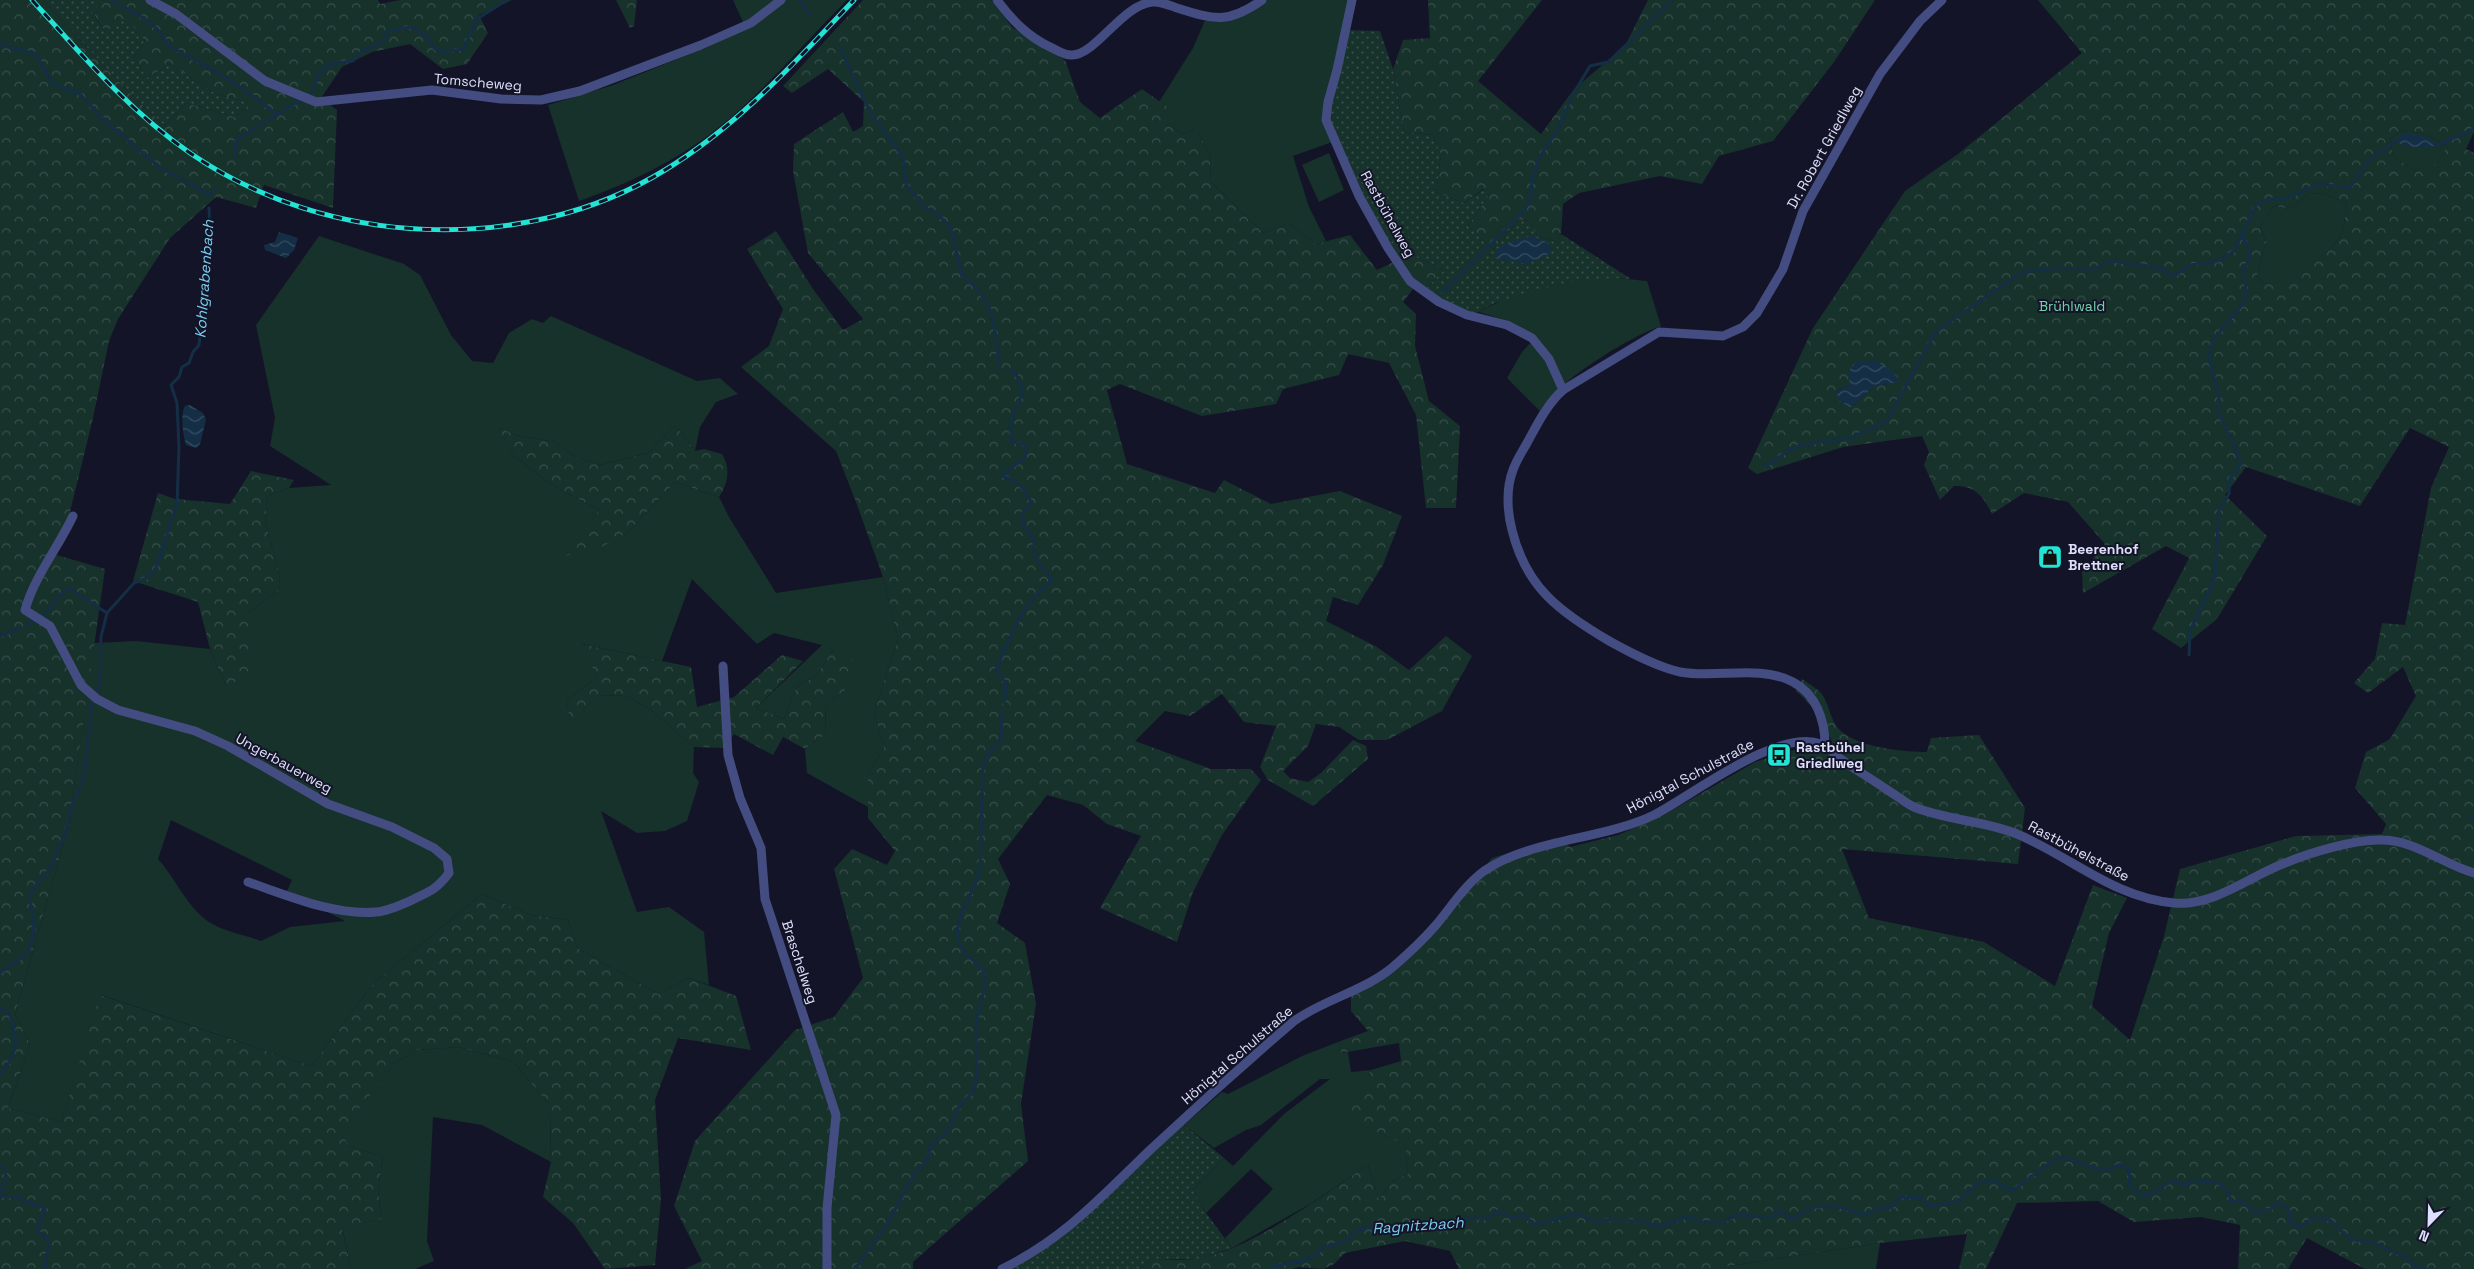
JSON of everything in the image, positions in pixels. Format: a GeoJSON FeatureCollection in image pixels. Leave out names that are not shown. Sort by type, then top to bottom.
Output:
{"type":"FeatureCollection","features":[{"type":"Feature","properties":{"kind":"street","name":"Tomscheweg"},"geometry":{"type":"LineString","coordinates":[[150,0],[176,14],[264,81],[316,102],[432,90],[501,99],[541,100],[580,91],[701,45],[751,23],[781,0]]}},
{"type":"Feature","properties":{"kind":"street"},"geometry":{"type":"LineString","coordinates":[[997,0],[1015,24],[1045,45],[1072,56],[1085,52],[1135,8],[1146,3],[1156,2],[1206,18],[1226,18],[1249,10],[1262,0]]}},
{"type":"Feature","properties":{"kind":"street","name":"Rastbühelweg"},"geometry":{"type":"LineString","coordinates":[[1352,0],[1328,102],[1326,120],[1359,196],[1388,248],[1410,281],[1439,302],[1467,315],[1508,325],[1532,338],[1549,359],[1562,390]]}},
{"type":"Feature","properties":{"kind":"street","name":"Dr. Robert Griedlweg"},"geometry":{"type":"LineString","coordinates":[[1562,390],[1659,332],[1723,336],[1743,327],[1758,313],[1783,270],[1803,211],[1880,74],[1920,21],[1942,0]]}},
{"type":"Feature","properties":{"kind":"street"},"geometry":{"type":"LineString","coordinates":[[1562,390],[1555,397],[1537,425],[1512,470],[1509,488],[1510,522],[1516,548],[1525,570],[1535,583],[1575,622],[1621,647],[1663,666],[1681,672],[1775,676],[1795,683],[1814,699],[1826,731],[1825,745]]}},
{"type":"Feature","properties":{"kind":"street","name":"Ungerbauerweg"},"geometry":{"type":"LineString","coordinates":[[73,516],[60,544],[46,563],[30,592],[25,610],[50,626],[81,686],[118,710],[195,731],[228,746],[328,804],[392,827],[434,848],[447,859],[449,874],[437,888],[402,904],[378,912],[354,912],[338,909],[294,898],[248,882]]}},
{"type":"Feature","properties":{"kind":"street","name":"Braschelweg"},"geometry":{"type":"LineString","coordinates":[[723,666],[728,755],[740,798],[761,848],[766,899],[836,1115],[827,1208],[827,1269]]}},
{"type":"Feature","properties":{"kind":"street","name":"Hönigtal Schulstraße"},"geometry":{"type":"LineString","coordinates":[[1002,1269],[1042,1246],[1096,1204],[1149,1151],[1294,1021],[1311,1010],[1356,990],[1391,968],[1434,927],[1483,872],[1524,853],[1617,829],[1653,815],[1762,752],[1807,742],[1825,745]]}},
{"type":"Feature","properties":{"kind":"street","name":"Rastbühelstraße"},"geometry":{"type":"LineString","coordinates":[[1825,745],[1842,759],[1914,807],[2014,833],[2058,854],[2116,888],[2165,902],[2177,904],[2208,898],[2285,863],[2369,840],[2384,839],[2404,843],[2474,873]]}},
{"type":"Feature","properties":{"kind":"green space"},"geometry":{"type":"Polygon","coordinates":[[[0,0],[43,0],[126,89],[165,126],[186,103],[235,117],[252,103],[216,94],[170,64],[147,78],[134,58],[145,40],[105,32],[92,11],[104,0],[378,0],[380,4],[400,0],[512,0],[479,15],[488,33],[467,64],[443,69],[410,44],[372,52],[342,67],[321,98],[337,110],[333,208],[264,185],[256,208],[216,197],[170,238],[118,319],[109,341],[93,418],[69,516],[53,554],[105,569],[69,824],[15,1015],[30,1044],[8,1108],[61,1122],[100,995],[311,1066],[374,983],[482,894],[531,915],[568,920],[577,948],[658,994],[689,978],[736,996],[751,1050],[678,1038],[655,1100],[661,1199],[655,1265],[605,1269],[573,1223],[543,1197],[551,1162],[550,1106],[514,1062],[458,1047],[417,1050],[396,1062],[341,1132],[349,1146],[383,1157],[378,1189],[381,1219],[342,1228],[351,1269],[0,1269],[0,0]]]}},
{"type":"Feature","properties":{"kind":"green space"},"geometry":{"type":"Polygon","coordinates":[[[43,0],[104,0],[92,12],[105,32],[126,18],[145,40],[134,58],[147,78],[170,64],[216,94],[252,103],[235,117],[186,103],[165,126],[126,89],[43,0]]]}},
{"type":"Feature","properties":{"kind":"green space"},"geometry":{"type":"Polygon","coordinates":[[[616,0],[637,0],[634,26],[630,28],[616,0]]]}},
{"type":"Feature","properties":{"kind":"green space"},"geometry":{"type":"Polygon","coordinates":[[[733,0],[847,0],[752,99],[701,141],[651,171],[579,201],[548,105],[613,85],[705,48],[746,29],[733,0]]]}},
{"type":"Feature","properties":{"kind":"green space"},"geometry":{"type":"Polygon","coordinates":[[[863,0],[991,0],[1013,28],[1065,60],[1080,102],[1100,118],[1142,89],[1169,108],[1166,124],[1184,134],[1196,129],[1210,154],[1211,182],[1263,233],[1289,223],[1316,244],[1350,235],[1377,270],[1400,259],[1391,244],[1406,233],[1416,257],[1444,270],[1427,288],[1413,289],[1403,302],[1416,314],[1415,346],[1429,401],[1460,426],[1456,508],[1426,508],[1416,415],[1389,363],[1348,354],[1339,375],[1283,389],[1276,404],[1202,416],[1120,384],[1107,390],[1127,464],[1215,493],[1224,480],[1271,504],[1340,491],[1402,516],[1383,565],[1358,605],[1333,597],[1326,621],[1377,647],[1409,670],[1446,636],[1472,656],[1442,711],[1387,740],[1359,740],[1339,727],[1316,724],[1308,746],[1283,771],[1290,778],[1308,782],[1321,773],[1353,740],[1366,746],[1368,759],[1313,806],[1268,780],[1260,767],[1276,726],[1244,722],[1222,694],[1190,716],[1165,711],[1135,741],[1211,769],[1251,769],[1261,780],[1222,835],[1193,892],[1177,942],[1100,908],[1141,836],[1107,824],[1083,805],[1047,795],[998,859],[1010,884],[997,923],[1025,943],[1036,1004],[1021,1104],[1028,1161],[913,1262],[913,1269],[685,1269],[702,1261],[674,1206],[695,1141],[795,1030],[834,1017],[863,978],[834,869],[852,849],[887,865],[895,851],[868,818],[868,773],[884,748],[874,713],[898,638],[883,577],[836,451],[741,367],[769,346],[783,309],[747,249],[776,231],[813,289],[843,330],[863,319],[808,253],[793,171],[794,144],[843,112],[853,132],[863,126],[864,102],[828,69],[792,93],[783,86],[863,0]]]}},
{"type":"Feature","properties":{"kind":"green space"},"geometry":{"type":"Polygon","coordinates":[[[1262,0],[1352,0],[1335,141],[1293,156],[1309,207],[1326,241],[1316,244],[1289,223],[1263,233],[1211,182],[1210,154],[1196,129],[1184,134],[1166,124],[1159,102],[1193,48],[1206,18],[1226,18],[1262,0]]]}},
{"type":"Feature","properties":{"kind":"green space"},"geometry":{"type":"Polygon","coordinates":[[[1428,0],[1542,0],[1478,81],[1541,134],[1574,89],[1625,46],[1648,0],[1875,0],[1834,62],[1773,141],[1719,156],[1702,184],[1660,176],[1579,193],[1563,204],[1561,234],[1557,242],[1537,236],[1529,220],[1518,221],[1493,249],[1468,226],[1491,192],[1483,189],[1464,203],[1436,192],[1441,155],[1433,135],[1404,132],[1393,69],[1403,40],[1430,38],[1428,0]]]}},
{"type":"Feature","properties":{"kind":"green space","name":"Brühlwald"},"geometry":{"type":"Polygon","coordinates":[[[2038,0],[2474,0],[2474,132],[2466,149],[2474,153],[2474,1269],[2365,1269],[2307,1238],[2288,1269],[2238,1269],[2240,1225],[2201,1217],[2134,1222],[2098,1201],[2017,1203],[1986,1269],[1959,1269],[1967,1234],[1880,1243],[1723,1267],[1723,1269],[1459,1269],[1450,1251],[1405,1241],[1345,1253],[1334,1264],[1324,1269],[1299,1267],[1292,1269],[1140,1269],[1151,1259],[1182,1260],[1201,1258],[1243,1243],[1287,1219],[1368,1165],[1379,1199],[1394,1180],[1408,1174],[1405,1145],[1347,1118],[1371,1070],[1401,1061],[1399,1043],[1341,1053],[1338,1042],[1368,1031],[1351,1011],[1351,996],[1396,971],[1443,923],[1492,858],[1559,838],[1570,847],[1618,835],[1664,815],[1755,762],[1794,750],[1828,748],[1833,745],[1818,715],[1796,691],[1802,679],[1821,693],[1838,728],[1855,740],[1867,744],[1906,751],[1927,752],[1931,738],[1979,735],[2025,808],[2018,864],[1842,849],[1869,918],[1984,942],[2055,986],[2093,885],[2127,898],[2109,933],[2092,1006],[2130,1040],[2164,936],[2180,869],[2296,836],[2382,834],[2386,824],[2355,788],[2366,752],[2390,739],[2416,696],[2403,667],[2368,693],[2354,683],[2375,659],[2382,623],[2405,625],[2431,488],[2449,447],[2410,428],[2360,506],[2246,467],[2225,495],[2267,536],[2217,619],[2181,648],[2152,629],[2189,558],[2166,546],[2083,593],[2082,572],[2105,544],[2068,502],[2024,493],[1992,514],[1986,502],[1978,493],[1961,486],[1954,486],[1940,500],[1924,465],[1929,452],[1922,436],[1843,447],[1757,474],[1748,468],[1813,328],[1905,191],[1958,154],[2082,53],[2038,0]],[[2403,130],[2390,139],[2393,157],[2414,170],[2437,164],[2447,146],[2426,135],[2403,130]],[[2322,193],[2309,194],[2289,209],[2274,206],[2260,226],[2266,242],[2257,276],[2264,284],[2283,280],[2305,268],[2334,245],[2342,235],[2347,203],[2322,193]],[[1895,383],[1850,385],[1836,391],[1850,408],[1875,386],[1895,383]]]}},
{"type":"Feature","properties":{"kind":"green space"},"geometry":{"type":"Polygon","coordinates":[[[1345,30],[1380,31],[1393,69],[1404,132],[1433,135],[1441,155],[1436,192],[1464,203],[1484,189],[1491,192],[1468,226],[1493,249],[1518,221],[1529,220],[1537,236],[1557,242],[1561,234],[1631,279],[1597,279],[1563,284],[1513,297],[1492,304],[1475,314],[1468,315],[1454,310],[1430,296],[1427,288],[1444,270],[1416,257],[1406,233],[1392,244],[1400,259],[1359,196],[1326,111],[1345,30]]]}},
{"type":"Feature","properties":{"kind":"green space"},"geometry":{"type":"Polygon","coordinates":[[[2403,130],[2426,135],[2447,146],[2437,165],[2414,170],[2393,157],[2390,139],[2403,130]]]}},
{"type":"Feature","properties":{"kind":"green space"},"geometry":{"type":"Polygon","coordinates":[[[1329,153],[1344,190],[1319,202],[1302,165],[1329,153]]]}},
{"type":"Feature","properties":{"kind":"green space"},"geometry":{"type":"Polygon","coordinates":[[[2322,193],[2347,203],[2342,235],[2326,253],[2294,275],[2273,283],[2264,284],[2257,276],[2266,242],[2260,226],[2274,206],[2289,209],[2309,194],[2322,193]]]}},
{"type":"Feature","properties":{"kind":"green space"},"geometry":{"type":"Polygon","coordinates":[[[319,236],[404,264],[420,275],[451,335],[472,361],[493,363],[509,333],[532,319],[543,323],[551,316],[697,381],[720,378],[738,394],[716,402],[700,427],[695,451],[675,425],[648,453],[600,465],[574,456],[555,442],[515,435],[498,427],[514,456],[549,483],[599,510],[567,556],[628,532],[675,482],[719,497],[729,517],[776,593],[883,577],[898,638],[874,713],[884,748],[868,773],[868,807],[807,773],[805,749],[826,734],[825,704],[847,689],[833,650],[815,677],[797,686],[784,719],[756,708],[822,645],[774,633],[757,644],[692,579],[662,661],[582,644],[597,677],[567,700],[570,723],[597,696],[624,695],[650,709],[694,747],[693,773],[699,782],[687,821],[665,831],[637,833],[601,811],[637,912],[669,907],[704,932],[709,985],[689,978],[658,994],[577,948],[568,920],[531,915],[482,894],[374,983],[311,1066],[101,995],[61,1122],[8,1108],[30,1044],[15,1015],[69,824],[94,643],[136,641],[210,649],[226,686],[249,612],[278,591],[280,578],[265,520],[268,496],[289,488],[331,485],[270,446],[275,418],[256,325],[319,236]],[[171,820],[158,859],[194,909],[209,922],[227,930],[261,941],[290,927],[345,921],[287,891],[292,880],[171,820]]]}},
{"type":"Feature","properties":{"kind":"green space"},"geometry":{"type":"Polygon","coordinates":[[[1607,277],[1647,281],[1661,326],[1631,340],[1595,361],[1562,387],[1540,411],[1507,378],[1522,352],[1536,337],[1504,320],[1479,312],[1507,299],[1541,288],[1607,277]]]}},
{"type":"Feature","properties":{"kind":"green space"},"geometry":{"type":"Polygon","coordinates":[[[675,425],[695,451],[704,449],[722,454],[727,465],[727,476],[725,486],[719,497],[675,482],[628,532],[598,549],[566,556],[599,510],[549,483],[514,456],[497,426],[515,435],[555,442],[574,456],[600,465],[648,453],[675,425]]]}},
{"type":"Feature","properties":{"kind":"green space"},"geometry":{"type":"Polygon","coordinates":[[[251,471],[294,480],[289,488],[268,496],[265,520],[280,578],[278,591],[249,612],[250,675],[226,686],[210,649],[198,602],[133,581],[158,493],[175,499],[230,504],[251,471]]]}},
{"type":"Feature","properties":{"kind":"green space"},"geometry":{"type":"Polygon","coordinates":[[[581,644],[691,667],[697,707],[734,697],[782,655],[803,661],[756,708],[784,719],[797,686],[815,677],[833,650],[858,662],[847,689],[825,704],[826,734],[805,749],[783,737],[773,755],[734,734],[724,748],[694,747],[650,709],[624,695],[597,696],[570,724],[567,700],[597,677],[581,644]]]}},
{"type":"Feature","properties":{"kind":"green space"},"geometry":{"type":"Polygon","coordinates":[[[1338,1042],[1341,1053],[1348,1052],[1351,1072],[1371,1070],[1348,1118],[1405,1145],[1408,1174],[1394,1180],[1379,1199],[1368,1165],[1310,1204],[1232,1248],[1225,1238],[1273,1189],[1251,1169],[1206,1213],[1193,1190],[1224,1158],[1233,1166],[1284,1114],[1330,1079],[1320,1079],[1261,1125],[1246,1130],[1214,1148],[1184,1125],[1222,1092],[1228,1094],[1302,1056],[1338,1042]]]}},
{"type":"Feature","properties":{"kind":"green space"},"geometry":{"type":"Polygon","coordinates":[[[458,1047],[514,1062],[550,1106],[551,1162],[482,1125],[433,1117],[427,1241],[434,1261],[415,1269],[351,1269],[342,1227],[381,1219],[378,1189],[383,1157],[349,1146],[340,1132],[396,1062],[417,1050],[458,1047]]]}},
{"type":"Feature","properties":{"kind":"green space"},"geometry":{"type":"Polygon","coordinates":[[[1178,1125],[1184,1125],[1224,1158],[1193,1190],[1206,1213],[1232,1248],[1200,1259],[1151,1259],[1140,1269],[999,1269],[1042,1246],[1178,1125]]]}},
{"type":"Feature","properties":{"kind":"green space"},"geometry":{"type":"Polygon","coordinates":[[[1880,1243],[1876,1269],[1723,1269],[1723,1267],[1880,1243]]]}},
{"type":"Feature","properties":{"kind":"water"},"geometry":{"type":"Polygon","coordinates":[[[2403,133],[2423,136],[2436,143],[2435,146],[2415,147],[2400,144],[2396,141],[2403,133]]]}},
{"type":"Feature","properties":{"kind":"water"},"geometry":{"type":"Polygon","coordinates":[[[279,232],[298,238],[294,250],[286,258],[265,250],[264,245],[275,242],[279,232]]]}},
{"type":"Feature","properties":{"kind":"water"},"geometry":{"type":"Polygon","coordinates":[[[1532,236],[1549,243],[1551,253],[1527,264],[1495,258],[1495,250],[1507,243],[1532,236]]]}},
{"type":"Feature","properties":{"kind":"water"},"geometry":{"type":"Polygon","coordinates":[[[1874,360],[1889,369],[1899,379],[1895,383],[1875,386],[1850,408],[1839,400],[1836,391],[1850,385],[1848,372],[1856,362],[1874,360]]]}},
{"type":"Feature","properties":{"kind":"water"},"geometry":{"type":"Polygon","coordinates":[[[190,405],[203,413],[206,420],[200,444],[196,448],[186,445],[183,431],[183,410],[185,406],[190,405]]]}},
{"type":"Feature","properties":{"kind":"waterway"},"geometry":{"type":"LineString","coordinates":[[111,0],[147,20],[159,31],[168,45],[233,82],[277,114]]}},
{"type":"Feature","properties":{"kind":"waterway","name":"Kohlgrabenbach"},"geometry":{"type":"LineString","coordinates":[[307,96],[312,93],[320,72],[331,64],[353,61],[362,51],[383,42],[388,31],[411,27],[424,34],[435,49],[443,52],[463,49],[477,19],[507,0]]}},
{"type":"Feature","properties":{"kind":"waterway"},"geometry":{"type":"LineString","coordinates":[[799,0],[811,15]]}},
{"type":"Feature","properties":{"kind":"waterway"},"geometry":{"type":"LineString","coordinates":[[1443,292],[1523,212],[1531,198],[1532,181],[1540,156],[1558,129],[1572,96],[1590,66],[1608,62],[1671,0]]}},
{"type":"Feature","properties":{"kind":"waterway"},"geometry":{"type":"LineString","coordinates":[[0,42],[4,46],[36,54],[52,83],[80,94],[103,119],[159,167],[210,195],[215,189]]}},
{"type":"Feature","properties":{"kind":"waterway"},"geometry":{"type":"LineString","coordinates":[[841,50],[871,114],[903,157],[906,184],[925,208],[938,214],[951,229],[962,276],[982,295],[992,316],[999,368]]}},
{"type":"Feature","properties":{"kind":"waterway","name":"Kohlgrabenbach"},"geometry":{"type":"LineString","coordinates":[[235,157],[236,140],[302,99]]}},
{"type":"Feature","properties":{"kind":"waterway"},"geometry":{"type":"LineString","coordinates":[[2435,146],[2474,129]]}},
{"type":"Feature","properties":{"kind":"waterway"},"geometry":{"type":"LineString","coordinates":[[1765,467],[1789,450],[1802,445],[1853,437],[1886,422],[1936,331],[2023,272],[2058,268],[2094,269],[2112,261],[2161,268],[2173,277],[2190,265],[2218,261],[2234,251],[2256,205],[2269,199],[2285,199],[2319,184],[2350,188],[2368,161],[2396,141]]}},
{"type":"Feature","properties":{"kind":"waterway","name":"Kohlgrabenbach"},"geometry":{"type":"LineString","coordinates":[[0,973],[26,955],[31,945],[34,925],[30,901],[32,890],[50,869],[65,834],[70,810],[84,777],[92,702],[100,684],[101,637],[107,613],[134,583],[147,578],[156,568],[177,504],[179,447],[177,403],[171,385],[179,377],[182,367],[189,363],[193,352],[199,345],[210,234],[209,208]]}},
{"type":"Feature","properties":{"kind":"waterway"},"geometry":{"type":"LineString","coordinates":[[2189,655],[2190,631],[2215,578],[2219,510],[2229,494],[2229,480],[2241,464],[2218,412],[2218,392],[2210,360],[2211,346],[2214,340],[2242,306],[2244,300],[2246,292],[2243,270],[2250,259],[2248,245],[2241,236]]}},
{"type":"Feature","properties":{"kind":"waterway"},"geometry":{"type":"LineString","coordinates":[[1004,703],[1006,684],[996,669],[1018,620],[1033,599],[1052,581],[1034,555],[1034,539],[1024,527],[1022,514],[1031,502],[1020,485],[1002,476],[1025,457],[1027,445],[1012,442],[1010,424],[1023,391],[1015,372],[1010,371]]}},
{"type":"Feature","properties":{"kind":"waterway"},"geometry":{"type":"LineString","coordinates":[[42,616],[60,594],[68,588],[107,613]]}},
{"type":"Feature","properties":{"kind":"waterway"},"geometry":{"type":"LineString","coordinates":[[26,625],[36,620]]}},
{"type":"Feature","properties":{"kind":"waterway"},"geometry":{"type":"LineString","coordinates":[[0,636],[18,629]]}},
{"type":"Feature","properties":{"kind":"waterway"},"geometry":{"type":"LineString","coordinates":[[855,1269],[887,1224],[915,1173],[927,1160],[931,1146],[946,1133],[960,1105],[973,1092],[977,1076],[976,1023],[985,986],[983,969],[963,950],[959,941],[958,931],[959,921],[980,870],[983,765],[990,751],[1001,741],[1002,710]]}},
{"type":"Feature","properties":{"kind":"waterway"},"geometry":{"type":"LineString","coordinates":[[2470,817],[2474,815]]}},
{"type":"Feature","properties":{"kind":"waterway","name":"Kohlgrabenbach"},"geometry":{"type":"LineString","coordinates":[[0,1009],[10,1015],[16,1040],[10,1060],[0,1075]]}},
{"type":"Feature","properties":{"kind":"waterway","name":"Ragnitzbach"},"geometry":{"type":"LineString","coordinates":[[1271,1269],[1311,1258],[1323,1247],[1345,1242],[1357,1231],[1369,1227],[1383,1230],[1394,1225],[1405,1227],[1478,1218],[1486,1219],[1498,1211],[1514,1218],[1523,1215],[1534,1224],[1579,1214],[1598,1223],[1605,1220],[1642,1221],[1659,1227],[1686,1217],[1702,1222],[1724,1222],[1737,1215],[1772,1217],[1779,1211],[1794,1218],[1810,1208],[1824,1206],[1841,1207],[1865,1215],[1880,1207],[1891,1208],[1900,1197],[1922,1198],[1929,1206],[1957,1202],[1979,1183],[1992,1180],[2012,1191],[2057,1158],[2065,1158],[2103,1169],[2120,1164],[2129,1170],[2130,1186],[2143,1196],[2150,1195],[2173,1180],[2185,1186],[2192,1180],[2219,1183],[2229,1194],[2231,1202],[2240,1200],[2255,1212],[2271,1209],[2279,1202],[2290,1212],[2288,1219],[2299,1228],[2313,1218],[2330,1220],[2350,1239],[2374,1243],[2407,1258],[2414,1265],[2424,1269]]}},
{"type":"Feature","properties":{"kind":"waterway","name":"Kohlgrabenbach"},"geometry":{"type":"LineString","coordinates":[[0,1166],[4,1168],[6,1177],[0,1194]]}},
{"type":"Feature","properties":{"kind":"waterway"},"geometry":{"type":"LineString","coordinates":[[0,1196],[16,1197],[45,1208],[37,1231],[49,1240],[45,1269]]}},
{"type":"Feature","properties":{"kind":"railway"},"geometry":{"type":"LineString","coordinates":[[32,0],[106,81],[146,119],[190,153],[244,184],[302,208],[363,223],[426,229],[489,228],[550,217],[610,198],[665,170],[692,152],[742,113],[788,69],[854,0]]}},
{"type":"Feature","properties":{"kind":"place","name":"Beerenhof Brettner"},"geometry":{"type":"Point","coordinates":[2050,557]}},
{"type":"Feature","properties":{"kind":"place","name":"Rastbühel Griedlweg"},"geometry":{"type":"Point","coordinates":[1779,755]}}]}
